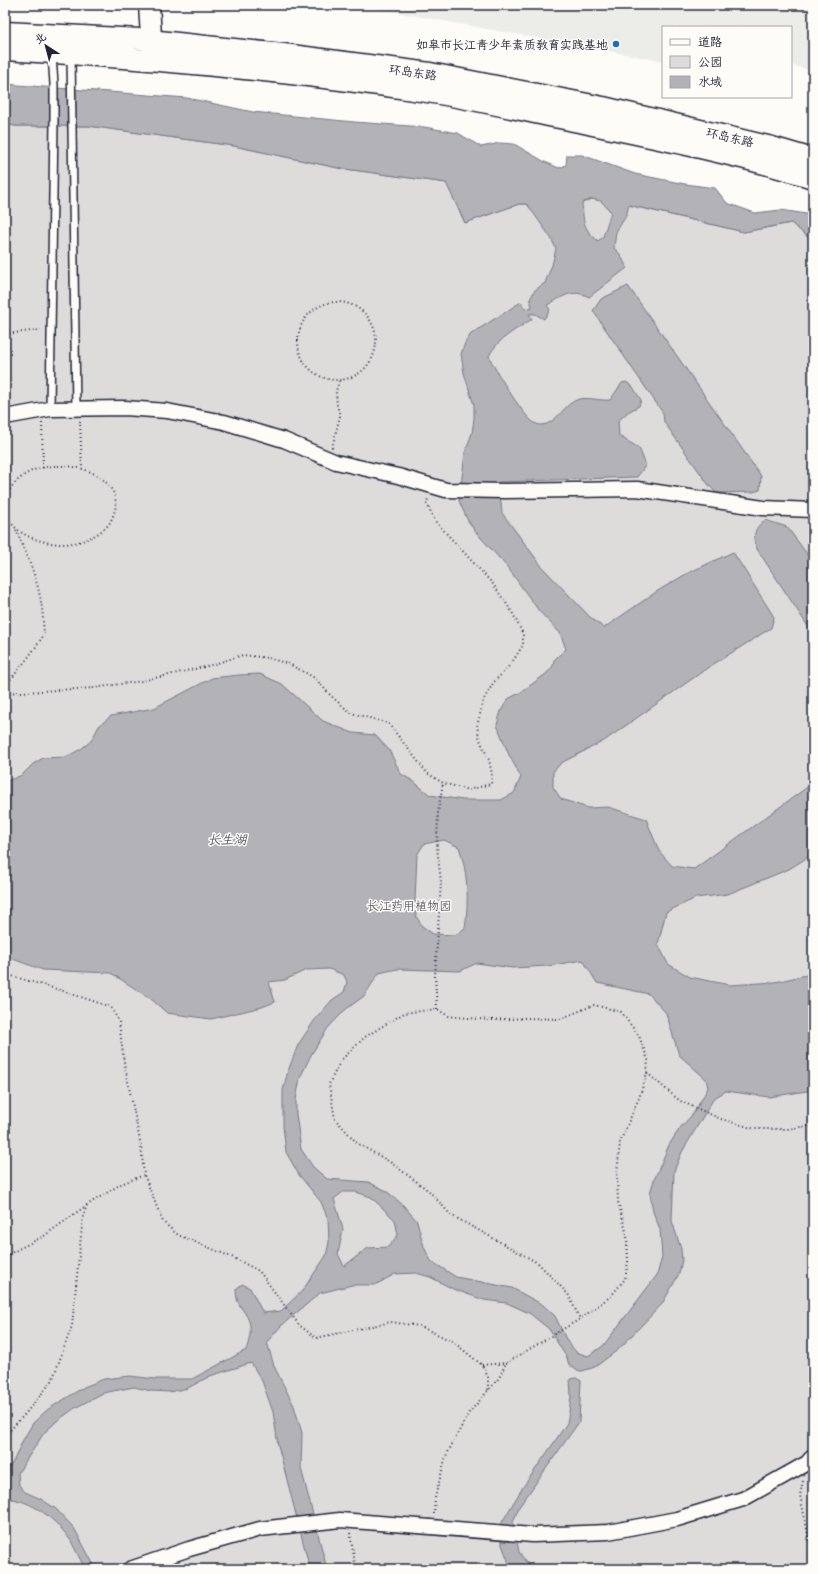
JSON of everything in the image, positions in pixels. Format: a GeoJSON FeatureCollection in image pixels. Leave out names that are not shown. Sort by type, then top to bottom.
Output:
{"type":"FeatureCollection","features":[{"type":"Feature","properties":{"kind":"main road"},"geometry":{"type":"LineString","coordinates":[[138,5],[146,40],[148,60]]}},
{"type":"Feature","properties":{"kind":"main road"},"geometry":{"type":"LineString","coordinates":[[146,40],[149,5]]}},
{"type":"Feature","properties":{"kind":"main road","name":"环岛东路"},"geometry":{"type":"LineString","coordinates":[[5,32],[148,60],[290,74],[429,92],[600,126],[767,164],[813,178]]}},
{"type":"Feature","properties":{"kind":"main road","name":"环岛东路"},"geometry":{"type":"LineString","coordinates":[[5,50],[63,44],[146,40],[283,54],[430,74],[603,107],[772,147],[813,159]]}},
{"type":"Feature","properties":{"kind":"street"},"geometry":{"type":"LineString","coordinates":[[5,417],[46,409],[125,408],[167,411],[224,422],[284,440],[336,462],[398,476],[446,490],[506,491],[637,489],[763,508],[813,510]]}},
{"type":"Feature","properties":{"kind":"street"},"geometry":{"type":"LineString","coordinates":[[130,1569],[189,1549],[260,1529],[340,1520],[533,1535],[608,1532],[677,1519],[743,1499],[810,1460]]}},
{"type":"Feature","properties":{"kind":"lane"},"geometry":{"type":"LineString","coordinates":[[63,44],[71,83],[78,408]]}},
{"type":"Feature","properties":{"kind":"lane"},"geometry":{"type":"LineString","coordinates":[[46,409],[50,329],[54,84],[63,44]]}},
{"type":"Feature","properties":{"kind":"path"},"geometry":{"type":"LineString","coordinates":[[337,302],[349,304],[361,310],[370,320],[376,332],[376,346],[372,359],[364,370],[353,378],[340,381],[327,380],[315,375],[306,366],[299,355],[297,343],[298,330],[304,319],[318,307],[324,304],[337,302]]}},
{"type":"Feature","properties":{"kind":"path"},"geometry":{"type":"LineString","coordinates":[[5,334],[50,329]]}},
{"type":"Feature","properties":{"kind":"path"},"geometry":{"type":"LineString","coordinates":[[328,458],[331,452],[340,416],[337,405],[336,391],[340,381]]}},
{"type":"Feature","properties":{"kind":"path"},"geometry":{"type":"LineString","coordinates":[[78,408],[82,468]]}},
{"type":"Feature","properties":{"kind":"path"},"geometry":{"type":"LineString","coordinates":[[43,468],[46,409]]}},
{"type":"Feature","properties":{"kind":"path"},"geometry":{"type":"LineString","coordinates":[[5,496],[10,487],[20,478],[36,470],[43,468],[71,467],[82,468],[105,480],[113,492],[116,501],[116,510],[106,529],[86,540],[63,544],[51,543],[39,540],[16,530]]}},
{"type":"Feature","properties":{"kind":"path"},"geometry":{"type":"LineString","coordinates":[[5,693],[107,686],[142,681],[208,666],[243,655],[268,658],[289,664],[315,678],[331,696],[351,713],[388,723],[427,773],[443,783],[468,790],[491,784],[492,774],[489,760],[480,740],[477,726],[484,699],[494,682],[511,664],[523,645],[523,634],[512,612],[492,584],[435,521],[428,504],[430,485]]}},
{"type":"Feature","properties":{"kind":"path"},"geometry":{"type":"LineString","coordinates":[[5,512],[8,520],[16,530],[30,562],[43,613],[44,634],[26,660],[5,685]]}},
{"type":"Feature","properties":{"kind":"path"},"geometry":{"type":"LineString","coordinates":[[437,1009],[435,976],[441,882],[437,847],[438,812],[443,783]]}},
{"type":"Feature","properties":{"kind":"path"},"geometry":{"type":"LineString","coordinates":[[5,974],[63,991],[111,1008],[119,1022],[124,1062],[141,1146],[144,1175],[163,1222],[178,1235],[234,1258],[259,1271],[299,1326],[316,1338],[391,1322],[419,1326],[452,1341],[482,1365],[488,1378],[488,1391]]}},
{"type":"Feature","properties":{"kind":"path"},"geometry":{"type":"LineString","coordinates":[[482,1365],[506,1363],[580,1319],[611,1296],[625,1279],[628,1262],[627,1235],[618,1202],[617,1174],[620,1142],[639,1098],[647,1073],[648,1060],[638,1036],[621,1012],[594,1005],[560,1019],[490,1020],[448,1016],[437,1009],[404,1013],[365,1037],[341,1060],[329,1084],[335,1119],[357,1143],[390,1162],[429,1191],[451,1215],[538,1263],[568,1294],[580,1319]]}},
{"type":"Feature","properties":{"kind":"path"},"geometry":{"type":"LineString","coordinates":[[647,1073],[680,1101],[721,1119],[755,1129],[790,1129],[813,1125]]}},
{"type":"Feature","properties":{"kind":"path"},"geometry":{"type":"LineString","coordinates":[[5,1256],[44,1236],[87,1205],[121,1184],[144,1175]]}},
{"type":"Feature","properties":{"kind":"path"},"geometry":{"type":"LineString","coordinates":[[5,1436],[52,1381],[72,1326],[83,1216],[87,1205]]}},
{"type":"Feature","properties":{"kind":"path"},"geometry":{"type":"LineString","coordinates":[[433,1527],[435,1497],[446,1456],[468,1414],[499,1378],[506,1363]]}},
{"type":"Feature","properties":{"kind":"path"},"geometry":{"type":"LineString","coordinates":[[810,1460],[800,1495],[813,1558]]}},
{"type":"Feature","properties":{"kind":"path"},"geometry":{"type":"LineString","coordinates":[[340,1520],[343,1528],[351,1533],[356,1569]]}},
{"type":"Feature","properties":{"kind":"shaded area","name":"如皋市长江青少年素质教育实践基地"},"geometry":{"type":"Polygon","coordinates":[[[357,5],[813,5],[813,71],[792,65],[792,26],[662,26],[662,61],[357,5]]]}},
{"type":"Feature","properties":{"kind":"green space","name":"长江药用植物园"},"geometry":{"type":"Polygon","coordinates":[[[5,124],[15,126],[88,126],[234,146],[338,168],[447,183],[465,223],[519,204],[582,203],[592,199],[628,205],[744,232],[791,223],[813,241],[813,1569],[5,1569],[5,124]]]}},
{"type":"Feature","properties":{"kind":"water","name":"长生湖"},"geometry":{"type":"Polygon","coordinates":[[[5,84],[187,98],[253,112],[424,127],[458,133],[481,147],[500,143],[514,144],[545,162],[559,168],[566,165],[567,155],[582,155],[635,174],[685,184],[715,188],[727,203],[755,213],[781,210],[813,215],[813,241],[791,223],[744,232],[629,205],[626,216],[616,232],[614,248],[620,254],[627,268],[589,297],[583,294],[572,293],[547,305],[550,310],[544,319],[535,314],[529,314],[532,319],[502,339],[489,356],[502,380],[522,410],[534,423],[537,424],[547,424],[574,401],[579,399],[587,398],[610,400],[622,383],[626,382],[633,387],[641,400],[639,406],[628,412],[618,421],[619,436],[639,448],[646,465],[637,477],[499,482],[502,513],[543,568],[590,617],[604,628],[656,592],[686,574],[733,552],[774,617],[771,628],[709,667],[604,741],[561,763],[553,772],[553,787],[561,799],[588,808],[608,807],[646,819],[659,851],[672,866],[694,869],[813,783],[813,854],[789,869],[728,894],[696,898],[666,912],[658,944],[668,964],[690,977],[730,985],[775,982],[811,974],[813,971],[813,1090],[769,1097],[726,1091],[714,1098],[682,1152],[674,1171],[672,1221],[681,1249],[682,1260],[679,1274],[662,1304],[619,1349],[595,1367],[579,1372],[569,1365],[567,1358],[549,1329],[529,1313],[507,1303],[484,1300],[453,1289],[430,1277],[416,1273],[395,1274],[375,1285],[352,1285],[320,1293],[281,1326],[267,1342],[274,1366],[294,1406],[302,1433],[301,1468],[327,1569],[310,1569],[278,1445],[273,1412],[262,1381],[251,1363],[210,1376],[188,1388],[169,1392],[151,1391],[134,1387],[103,1393],[75,1408],[44,1433],[18,1473],[19,1485],[25,1492],[41,1499],[56,1509],[74,1528],[96,1569],[85,1569],[71,1541],[51,1518],[25,1502],[5,1498],[5,1472],[13,1462],[33,1423],[47,1410],[84,1387],[104,1379],[130,1376],[155,1379],[192,1379],[246,1350],[250,1336],[250,1325],[237,1300],[236,1289],[242,1284],[250,1288],[263,1313],[281,1311],[302,1291],[326,1256],[329,1242],[328,1219],[321,1202],[299,1175],[286,1152],[283,1126],[283,1090],[288,1071],[298,1045],[314,1021],[332,1000],[344,992],[347,982],[344,975],[329,969],[306,970],[285,980],[269,982],[275,1002],[262,1007],[211,1019],[167,1013],[151,999],[111,973],[43,970],[10,958],[5,958],[5,782],[22,775],[33,764],[43,758],[66,757],[81,749],[91,741],[99,726],[111,716],[154,708],[212,678],[260,674],[282,684],[323,721],[353,733],[375,735],[389,750],[401,774],[413,781],[430,795],[463,800],[501,800],[514,793],[521,777],[509,755],[497,725],[501,711],[508,699],[521,692],[546,674],[553,666],[554,660],[566,649],[560,633],[539,611],[508,568],[474,530],[459,501],[465,453],[472,433],[474,419],[474,405],[464,373],[461,354],[465,343],[471,334],[521,302],[525,309],[532,307],[530,299],[535,290],[545,283],[556,249],[551,238],[527,204],[519,204],[465,223],[446,183],[338,168],[234,146],[88,126],[15,126],[5,124],[5,84]],[[592,199],[582,203],[586,228],[598,241],[603,237],[611,212],[601,201],[592,199]],[[444,840],[424,844],[417,855],[415,900],[416,916],[422,926],[433,934],[455,935],[465,928],[467,907],[466,877],[459,847],[444,840]],[[583,960],[548,966],[512,968],[477,963],[460,971],[397,969],[379,973],[364,996],[345,1010],[328,1028],[311,1055],[300,1078],[296,1100],[296,1114],[301,1149],[313,1167],[327,1179],[368,1182],[385,1190],[403,1205],[417,1221],[424,1247],[431,1261],[456,1277],[512,1288],[543,1305],[555,1316],[567,1341],[576,1352],[588,1356],[603,1346],[657,1275],[662,1257],[660,1229],[653,1212],[650,1193],[669,1145],[680,1128],[693,1114],[708,1088],[706,1079],[679,1055],[666,1013],[649,994],[597,983],[583,960]],[[343,1192],[334,1199],[343,1229],[338,1254],[344,1266],[368,1248],[388,1247],[398,1235],[395,1220],[371,1197],[356,1192],[343,1192]]]}},
{"type":"Feature","properties":{"kind":"water"},"geometry":{"type":"Polygon","coordinates":[[[628,286],[761,476],[760,490],[753,492],[716,493],[664,422],[663,413],[593,311],[601,299],[628,286]]]}},
{"type":"Feature","properties":{"kind":"water"},"geometry":{"type":"Polygon","coordinates":[[[765,520],[787,527],[813,562],[813,634],[757,549],[755,533],[758,526],[765,520]]]}},
{"type":"Feature","properties":{"kind":"water"},"geometry":{"type":"Polygon","coordinates":[[[576,1378],[581,1381],[579,1422],[519,1507],[513,1522],[519,1552],[531,1569],[511,1569],[500,1539],[502,1522],[523,1487],[567,1423],[571,1396],[570,1379],[576,1378]]]}},
{"type":"Feature","properties":{"kind":"place","name":"如皋市长江青少年素质教育实践基地"},"geometry":{"type":"Point","coordinates":[616,44]}}]}
